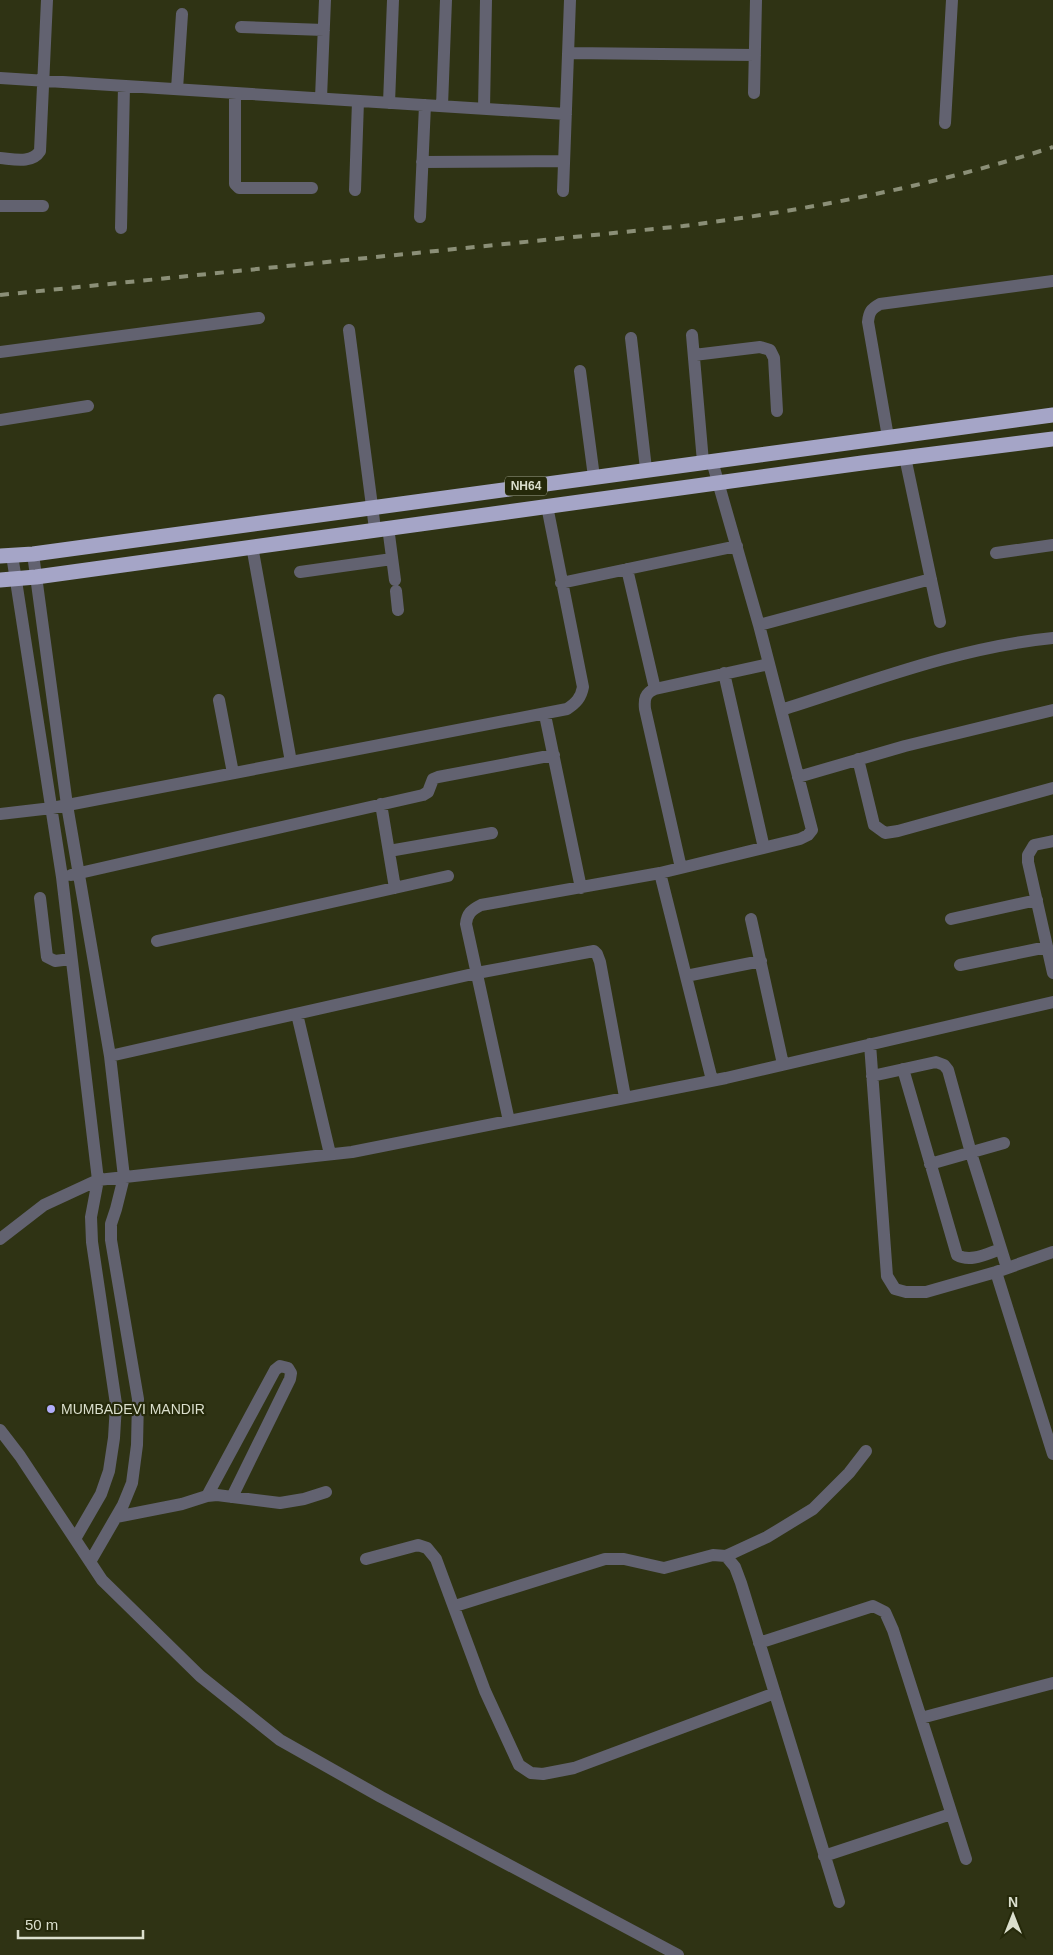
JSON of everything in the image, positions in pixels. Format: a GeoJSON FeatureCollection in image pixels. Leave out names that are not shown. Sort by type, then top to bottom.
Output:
{"type":"FeatureCollection","features":[{"type":"Feature","properties":{"kind":"highway","name":"NH64"},"geometry":{"type":"LineString","coordinates":[[6,556],[33,554],[372,506],[1053,415]]}},
{"type":"Feature","properties":{"kind":"highway","name":"NH64"},"geometry":{"type":"LineString","coordinates":[[0,580],[36,577],[719,482],[1053,439]]}},
{"type":"Feature","properties":{"kind":"street"},"geometry":{"type":"LineString","coordinates":[[0,158],[31,159],[36,157],[40,151],[47,0]]}},
{"type":"Feature","properties":{"kind":"street"},"geometry":{"type":"LineString","coordinates":[[321,98],[325,0]]}},
{"type":"Feature","properties":{"kind":"street"},"geometry":{"type":"LineString","coordinates":[[389,103],[393,0]]}},
{"type":"Feature","properties":{"kind":"street"},"geometry":{"type":"LineString","coordinates":[[442,106],[446,0]]}},
{"type":"Feature","properties":{"kind":"street"},"geometry":{"type":"LineString","coordinates":[[484,109],[486,0]]}},
{"type":"Feature","properties":{"kind":"street"},"geometry":{"type":"LineString","coordinates":[[563,190],[570,0]]}},
{"type":"Feature","properties":{"kind":"street"},"geometry":{"type":"LineString","coordinates":[[754,93],[756,0]]}},
{"type":"Feature","properties":{"kind":"street"},"geometry":{"type":"LineString","coordinates":[[945,123],[952,0]]}},
{"type":"Feature","properties":{"kind":"street"},"geometry":{"type":"LineString","coordinates":[[177,89],[182,14]]}},
{"type":"Feature","properties":{"kind":"street"},"geometry":{"type":"LineString","coordinates":[[241,27],[324,30]]}},
{"type":"Feature","properties":{"kind":"street"},"geometry":{"type":"LineString","coordinates":[[568,53],[754,55]]}},
{"type":"Feature","properties":{"kind":"street"},"geometry":{"type":"LineString","coordinates":[[0,78],[566,114]]}},
{"type":"Feature","properties":{"kind":"street"},"geometry":{"type":"LineString","coordinates":[[120,228],[124,86]]}},
{"type":"Feature","properties":{"kind":"street"},"geometry":{"type":"LineString","coordinates":[[235,93],[235,184],[239,188],[312,188]]}},
{"type":"Feature","properties":{"kind":"street"},"geometry":{"type":"LineString","coordinates":[[355,190],[358,101]]}},
{"type":"Feature","properties":{"kind":"street"},"geometry":{"type":"LineString","coordinates":[[420,217],[425,105]]}},
{"type":"Feature","properties":{"kind":"street"},"geometry":{"type":"LineString","coordinates":[[422,162],[564,161]]}},
{"type":"Feature","properties":{"kind":"street"},"geometry":{"type":"LineString","coordinates":[[0,206],[44,206]]}},
{"type":"Feature","properties":{"kind":"street"},"geometry":{"type":"LineString","coordinates":[[888,437],[868,322],[872,309],[880,304],[1053,280]]}},
{"type":"Feature","properties":{"kind":"street"},"geometry":{"type":"LineString","coordinates":[[0,352],[258,318]]}},
{"type":"Feature","properties":{"kind":"street"},"geometry":{"type":"LineString","coordinates":[[349,330],[372,506],[392,559],[398,610]]}},
{"type":"Feature","properties":{"kind":"street"},"geometry":{"type":"LineString","coordinates":[[509,1121],[466,924],[467,916],[473,909],[481,905],[660,873],[800,839],[808,835],[812,830],[759,625],[719,482],[707,461],[692,335]]}},
{"type":"Feature","properties":{"kind":"street"},"geometry":{"type":"LineString","coordinates":[[631,338],[646,470]]}},
{"type":"Feature","properties":{"kind":"street"},"geometry":{"type":"LineString","coordinates":[[694,355],[760,346],[770,350],[774,358],[777,411]]}},
{"type":"Feature","properties":{"kind":"street"},"geometry":{"type":"LineString","coordinates":[[580,371],[594,477]]}},
{"type":"Feature","properties":{"kind":"street"},"geometry":{"type":"LineString","coordinates":[[0,420],[88,406]]}},
{"type":"Feature","properties":{"kind":"street"},"geometry":{"type":"LineString","coordinates":[[905,457],[940,622]]}},
{"type":"Feature","properties":{"kind":"street"},"geometry":{"type":"LineString","coordinates":[[0,814],[52,808],[567,709],[581,697],[583,687],[547,506]]}},
{"type":"Feature","properties":{"kind":"street"},"geometry":{"type":"LineString","coordinates":[[996,553],[1053,545]]}},
{"type":"Feature","properties":{"kind":"street"},"geometry":{"type":"LineString","coordinates":[[252,546],[291,762]]}},
{"type":"Feature","properties":{"kind":"street"},"geometry":{"type":"LineString","coordinates":[[561,583],[737,546]]}},
{"type":"Feature","properties":{"kind":"street"},"geometry":{"type":"LineString","coordinates":[[33,554],[67,805],[110,1056],[124,1177],[111,1224],[111,1240],[138,1399],[132,1483],[116,1517],[90,1562]]}},
{"type":"Feature","properties":{"kind":"street"},"geometry":{"type":"LineString","coordinates":[[6,556],[16,578],[62,877],[98,1180],[91,1216],[92,1242],[116,1404],[114,1438],[108,1471],[101,1494],[75,1539]]}},
{"type":"Feature","properties":{"kind":"street"},"geometry":{"type":"LineString","coordinates":[[300,572],[392,559]]}},
{"type":"Feature","properties":{"kind":"street"},"geometry":{"type":"LineString","coordinates":[[626,569],[655,689]]}},
{"type":"Feature","properties":{"kind":"street"},"geometry":{"type":"LineString","coordinates":[[759,625],[931,579]]}},
{"type":"Feature","properties":{"kind":"street"},"geometry":{"type":"LineString","coordinates":[[781,710],[939,659],[1004,643],[1053,638]]}},
{"type":"Feature","properties":{"kind":"street"},"geometry":{"type":"LineString","coordinates":[[680,868],[644,698],[648,692],[655,689],[769,664]]}},
{"type":"Feature","properties":{"kind":"street"},"geometry":{"type":"LineString","coordinates":[[724,674],[764,848]]}},
{"type":"Feature","properties":{"kind":"street"},"geometry":{"type":"LineString","coordinates":[[219,700],[233,773]]}},
{"type":"Feature","properties":{"kind":"street"},"geometry":{"type":"LineString","coordinates":[[798,777],[905,746],[1053,710]]}},
{"type":"Feature","properties":{"kind":"street"},"geometry":{"type":"LineString","coordinates":[[545,714],[581,888]]}},
{"type":"Feature","properties":{"kind":"street"},"geometry":{"type":"LineString","coordinates":[[62,877],[423,795],[428,792],[433,779],[438,777],[554,755]]}},
{"type":"Feature","properties":{"kind":"street"},"geometry":{"type":"LineString","coordinates":[[858,760],[874,825],[885,832],[898,831],[1053,788]]}},
{"type":"Feature","properties":{"kind":"street"},"geometry":{"type":"LineString","coordinates":[[382,804],[394,888]]}},
{"type":"Feature","properties":{"kind":"street"},"geometry":{"type":"LineString","coordinates":[[389,851],[492,833]]}},
{"type":"Feature","properties":{"kind":"street"},"geometry":{"type":"LineString","coordinates":[[1053,841],[1034,846],[1028,855],[1037,900],[1049,942],[1053,972]]}},
{"type":"Feature","properties":{"kind":"street"},"geometry":{"type":"LineString","coordinates":[[660,873],[712,1080]]}},
{"type":"Feature","properties":{"kind":"street"},"geometry":{"type":"LineString","coordinates":[[157,941],[448,876]]}},
{"type":"Feature","properties":{"kind":"street"},"geometry":{"type":"LineString","coordinates":[[40,898],[46,957],[55,961],[71,958]]}},
{"type":"Feature","properties":{"kind":"street"},"geometry":{"type":"LineString","coordinates":[[951,919],[1037,900]]}},
{"type":"Feature","properties":{"kind":"street"},"geometry":{"type":"LineString","coordinates":[[752,919],[783,1064]]}},
{"type":"Feature","properties":{"kind":"street"},"geometry":{"type":"LineString","coordinates":[[960,965],[1049,942]]}},
{"type":"Feature","properties":{"kind":"street"},"geometry":{"type":"LineString","coordinates":[[110,1056],[477,973],[594,951],[597,954],[625,1098]]}},
{"type":"Feature","properties":{"kind":"street"},"geometry":{"type":"LineString","coordinates":[[686,976],[761,961]]}},
{"type":"Feature","properties":{"kind":"street"},"geometry":{"type":"LineString","coordinates":[[0,1238],[44,1205],[98,1180],[352,1152],[712,1080],[1053,1002]]}},
{"type":"Feature","properties":{"kind":"street"},"geometry":{"type":"LineString","coordinates":[[297,1014],[330,1154]]}},
{"type":"Feature","properties":{"kind":"street"},"geometry":{"type":"LineString","coordinates":[[870,1044],[887,1276],[895,1289],[906,1292],[926,1292],[1002,1270],[1053,1252]]}},
{"type":"Feature","properties":{"kind":"street"},"geometry":{"type":"LineString","coordinates":[[872,1076],[936,1062],[944,1065],[948,1070],[971,1153],[1001,1248],[1002,1270],[1053,1454]]}},
{"type":"Feature","properties":{"kind":"street"},"geometry":{"type":"LineString","coordinates":[[903,1069],[957,1255],[962,1258],[972,1258],[1001,1248]]}},
{"type":"Feature","properties":{"kind":"street"},"geometry":{"type":"LineString","coordinates":[[930,1164],[1004,1143]]}},
{"type":"Feature","properties":{"kind":"street"},"geometry":{"type":"LineString","coordinates":[[207,1496],[275,1370],[280,1366],[288,1368],[291,1373],[290,1379],[232,1497]]}},
{"type":"Feature","properties":{"kind":"street"},"geometry":{"type":"LineString","coordinates":[[0,1430],[20,1456],[102,1580],[200,1676],[280,1740],[678,1955]]}},
{"type":"Feature","properties":{"kind":"street"},"geometry":{"type":"LineString","coordinates":[[455,1606],[605,1559],[624,1559],[664,1568],[713,1555],[726,1556],[767,1537],[814,1509],[866,1451]]}},
{"type":"Feature","properties":{"kind":"street"},"geometry":{"type":"LineString","coordinates":[[116,1517],[182,1504],[207,1496],[280,1503],[304,1499],[326,1492]]}},
{"type":"Feature","properties":{"kind":"street"},"geometry":{"type":"LineString","coordinates":[[366,1559],[418,1545],[427,1548],[436,1559],[485,1691],[519,1765],[531,1773],[543,1774],[574,1768],[774,1693]]}},
{"type":"Feature","properties":{"kind":"street"},"geometry":{"type":"LineString","coordinates":[[726,1556],[735,1567],[839,1902]]}},
{"type":"Feature","properties":{"kind":"street"},"geometry":{"type":"LineString","coordinates":[[759,1643],[873,1606],[885,1612],[893,1630],[966,1859]]}},
{"type":"Feature","properties":{"kind":"street"},"geometry":{"type":"LineString","coordinates":[[921,1718],[1053,1683]]}},
{"type":"Feature","properties":{"kind":"street"},"geometry":{"type":"LineString","coordinates":[[824,1856],[952,1814]]}},
{"type":"Feature","properties":{"kind":"railway"},"geometry":{"type":"LineString","coordinates":[[0,295],[730,220],[824,204],[916,185],[962,174],[1053,147]]}},
{"type":"Feature","properties":{"kind":"place","name":"MUMBADEVI MANDIR"},"geometry":{"type":"Point","coordinates":[51,1409]}}]}
